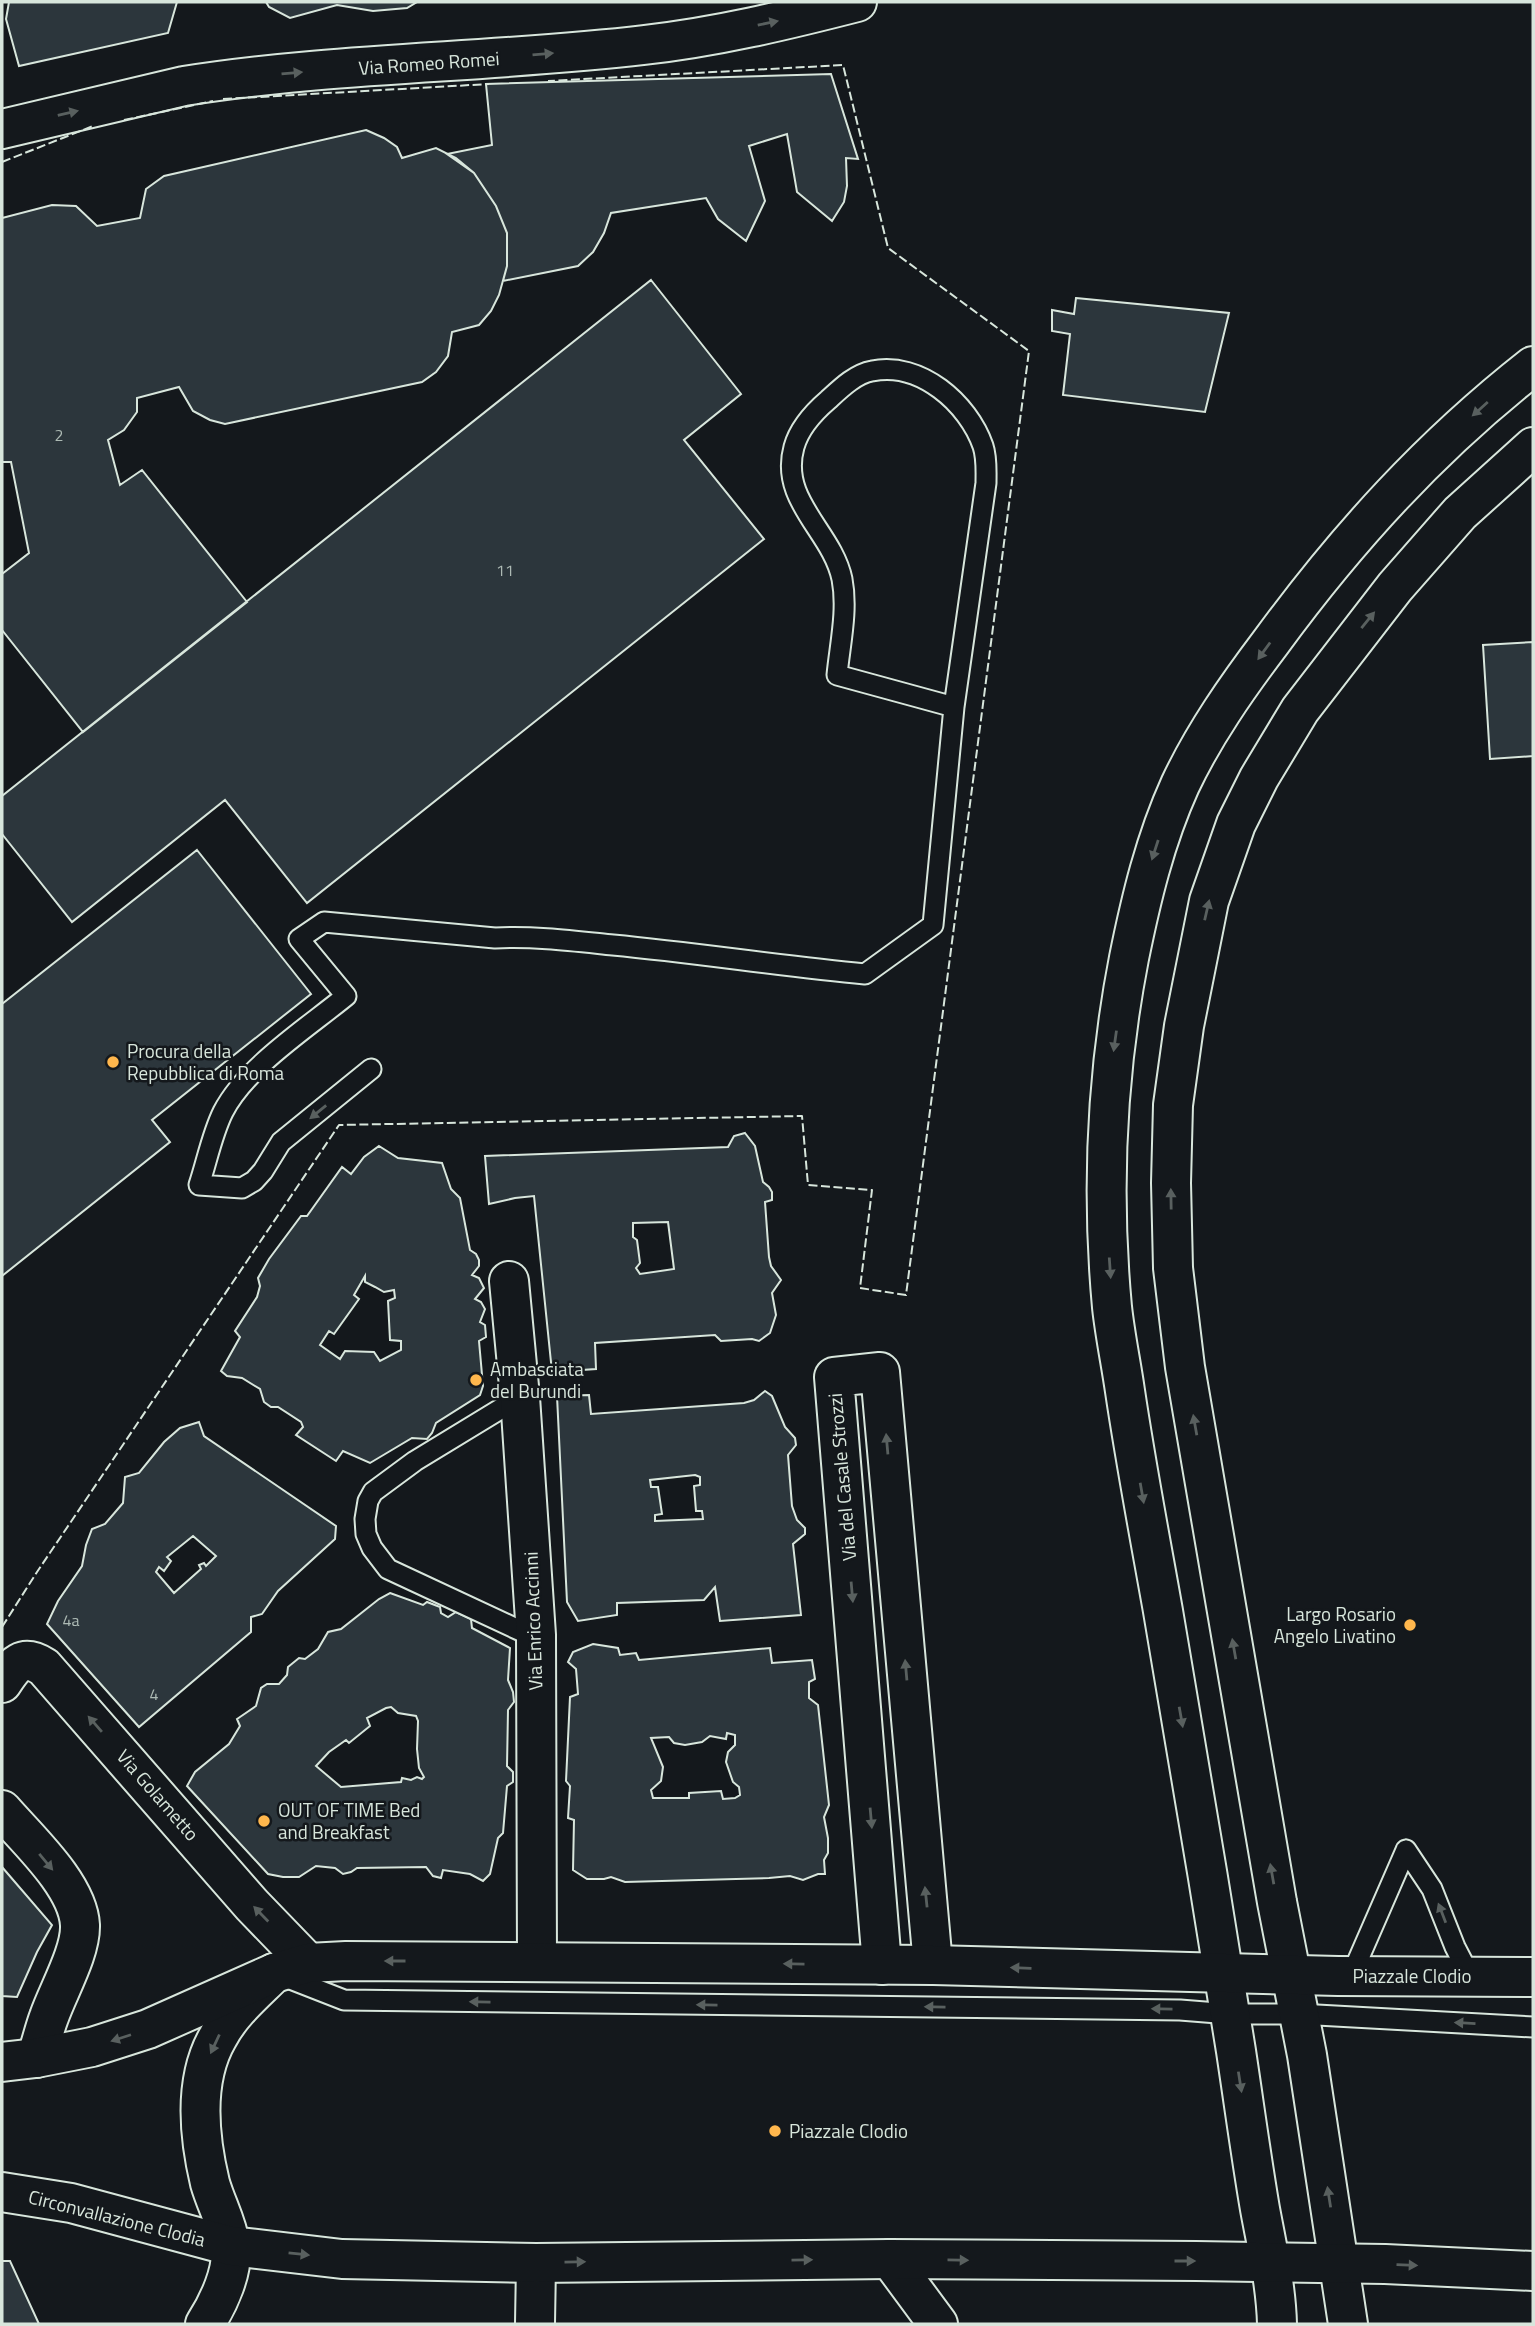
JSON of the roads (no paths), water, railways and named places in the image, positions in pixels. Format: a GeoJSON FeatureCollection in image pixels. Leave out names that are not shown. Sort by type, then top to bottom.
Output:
{"type":"FeatureCollection","features":[{"type":"Feature","properties":{"kind":"main road","name":"Via Romeo Romei"},"geometry":{"type":"LineString","coordinates":[[2,129],[214,81],[644,45],[758,26],[857,2]]}},
{"type":"Feature","properties":{"kind":"main road"},"geometry":{"type":"LineString","coordinates":[[1277,2324],[1276,2295],[1213,1902],[1131,1432],[1113,1311],[1107,1197],[1107,1110],[1116,1034],[1126,974],[1150,868],[1180,785],[1215,720],[1304,596],[1372,515],[1427,458],[1487,403],[1533,366]]}},
{"type":"Feature","properties":{"kind":"main road"},"geometry":{"type":"LineString","coordinates":[[1348,2324],[1299,2014],[1187,1380],[1175,1293],[1171,1183],[1173,1105],[1193,977],[1209,901],[1236,824],[1285,733],[1395,587],[1460,513],[1533,447]]}},
{"type":"Feature","properties":{"kind":"main road","name":"Via Enrico Accinni"},"geometry":{"type":"LineString","coordinates":[[509,1281],[520,1397],[536,1635],[537,1962]]}},
{"type":"Feature","properties":{"kind":"main road","name":"Via del Casale Strozzi"},"geometry":{"type":"LineString","coordinates":[[883,1965],[834,1377],[880,1372],[933,1965]]}},
{"type":"Feature","properties":{"kind":"main road","name":"Via Golametto"},"geometry":{"type":"LineString","coordinates":[[2,1683],[19,1663],[31,1660],[44,1667],[252,1905],[291,1968]]}},
{"type":"Feature","properties":{"kind":"main road"},"geometry":{"type":"LineString","coordinates":[[2,1810],[69,1892],[80,1926],[76,1948],[48,2018],[19,2060]]}},
{"type":"Feature","properties":{"kind":"main road","name":"Piazzale Clodio"},"geometry":{"type":"LineString","coordinates":[[291,1968],[346,1961],[537,1962],[933,1965],[1290,1975],[1533,1977]]}},
{"type":"Feature","properties":{"kind":"main road"},"geometry":{"type":"LineString","coordinates":[[19,2060],[92,2047],[148,2029],[291,1968]]}},
{"type":"Feature","properties":{"kind":"main road"},"geometry":{"type":"LineString","coordinates":[[205,2324],[215,2309],[225,2281],[231,2246],[211,2184],[205,2155],[201,2112],[206,2064],[222,2029],[291,1968]]}},
{"type":"Feature","properties":{"kind":"main road","name":"Circonvallazione Clodia"},"geometry":{"type":"LineString","coordinates":[[2,2192],[71,2203],[231,2246]]}},
{"type":"Feature","properties":{"kind":"main road"},"geometry":{"type":"LineString","coordinates":[[231,2246],[342,2259],[536,2263],[890,2259],[1339,2264],[1533,2271]]}},
{"type":"Feature","properties":{"kind":"main road"},"geometry":{"type":"LineString","coordinates":[[890,2259],[939,2324]]}},
{"type":"Feature","properties":{"kind":"main road"},"geometry":{"type":"LineString","coordinates":[[535,2324],[536,2263]]}},
{"type":"Feature","properties":{"kind":"lane"},"geometry":{"type":"LineString","coordinates":[[371,1069],[281,1142],[254,1181],[242,1188],[199,1185],[222,1114],[232,1097],[259,1067],[346,996],[299,939],[324,922],[495,938],[522,936],[865,974],[933,925],[954,707],[986,483],[986,463],[975,429],[964,411],[949,395],[933,384],[898,371],[871,371],[837,392],[818,410],[800,434],[792,459],[792,478],[798,500],[831,547],[842,577],[845,602],[837,675],[954,707]]}},
{"type":"Feature","properties":{"kind":"lane"},"geometry":{"type":"LineString","coordinates":[[520,1397],[415,1461],[373,1492],[368,1501],[366,1534],[372,1548],[388,1569],[521,1631],[536,1635]]}},
{"type":"Feature","properties":{"kind":"lane"},"geometry":{"type":"LineString","coordinates":[[1351,1976],[1406,1850],[1432,1889],[1455,1947],[1470,1976]]}},
{"type":"Feature","properties":{"kind":"lane"},"geometry":{"type":"LineString","coordinates":[[291,1968],[344,2000],[1180,2010],[1533,2027]]}},
{"type":"Feature","properties":{"kind":"place","name":"Procura della Repubblica di Roma"},"geometry":{"type":"Point","coordinates":[113,1062]}},
{"type":"Feature","properties":{"kind":"place","name":"Ambasciata del Burundi"},"geometry":{"type":"Point","coordinates":[476,1380]}},
{"type":"Feature","properties":{"kind":"place","name":"Largo Rosario Angelo Livatino"},"geometry":{"type":"Point","coordinates":[1410,1625]}},
{"type":"Feature","properties":{"kind":"place","name":"OUT OF TIME Bed and Breakfast"},"geometry":{"type":"Point","coordinates":[264,1821]}},
{"type":"Feature","properties":{"kind":"place","name":"Piazzale Clodio"},"geometry":{"type":"Point","coordinates":[775,2131]}}]}
